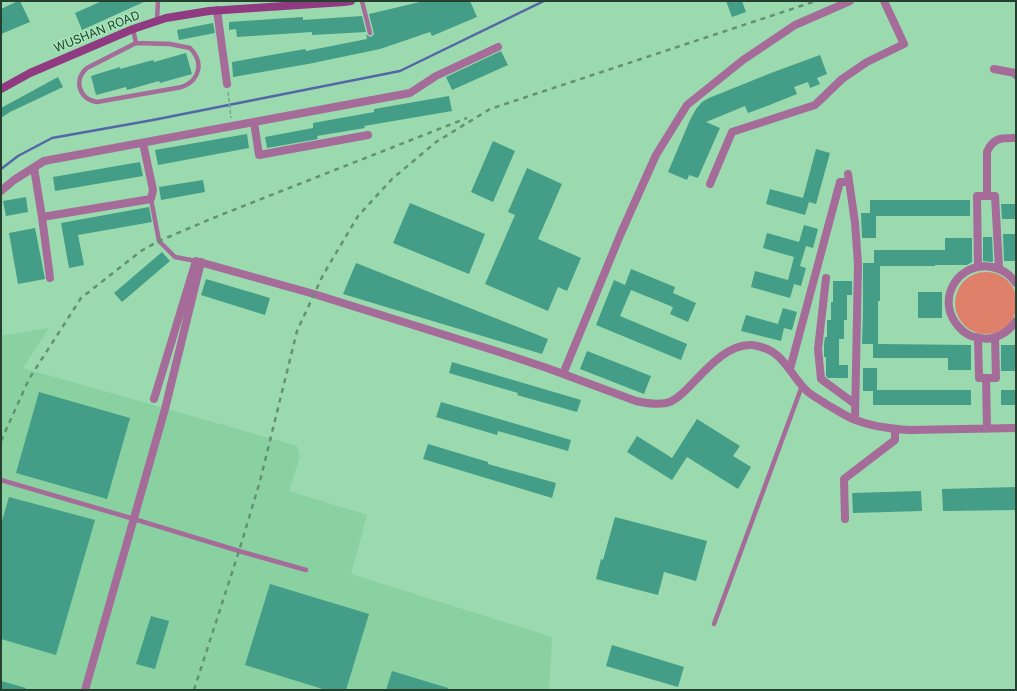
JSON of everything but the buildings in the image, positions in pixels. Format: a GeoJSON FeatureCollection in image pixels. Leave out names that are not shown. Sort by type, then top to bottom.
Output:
{"type":"FeatureCollection","features":[{"type":"Feature","properties":{"kind":"main road","name":"WUSHAN ROAD"},"geometry":{"type":"LineString","coordinates":[[1,89],[30,73],[133,29],[166,18],[217,10],[351,1]]}},
{"type":"Feature","properties":{"kind":"street"},"geometry":{"type":"LineString","coordinates":[[563,374],[621,233],[656,155],[687,105],[743,60],[795,25],[850,1]]}},
{"type":"Feature","properties":{"kind":"street"},"geometry":{"type":"LineString","coordinates":[[710,184],[732,132],[815,105],[842,79],[867,62],[904,44],[884,1]]}},
{"type":"Feature","properties":{"kind":"street"},"geometry":{"type":"LineString","coordinates":[[217,10],[227,84]]}},
{"type":"Feature","properties":{"kind":"street"},"geometry":{"type":"LineString","coordinates":[[1,191],[14,180],[44,161],[410,93],[436,76],[498,47]]}},
{"type":"Feature","properties":{"kind":"street"},"geometry":{"type":"LineString","coordinates":[[994,69],[1015,73],[1016,75]]}},
{"type":"Feature","properties":{"kind":"street"},"geometry":{"type":"LineString","coordinates":[[254,122],[259,155],[368,135]]}},
{"type":"Feature","properties":{"kind":"street"},"geometry":{"type":"LineString","coordinates":[[987,196],[987,152],[989,147],[998,139],[1016,138]]}},
{"type":"Feature","properties":{"kind":"street"},"geometry":{"type":"LineString","coordinates":[[42,217],[151,199],[152,190],[143,143]]}},
{"type":"Feature","properties":{"kind":"street"},"geometry":{"type":"LineString","coordinates":[[34,168],[50,278]]}},
{"type":"Feature","properties":{"kind":"street"},"geometry":{"type":"LineString","coordinates":[[790,369],[840,182],[849,178],[858,264],[855,419]]}},
{"type":"Feature","properties":{"kind":"street"},"geometry":{"type":"LineString","coordinates":[[978,267],[977,196],[995,196],[999,268]]}},
{"type":"Feature","properties":{"kind":"street"},"geometry":{"type":"LineString","coordinates":[[198,262],[314,294],[540,366],[636,401],[659,404],[674,400],[682,395],[720,357],[730,350],[740,346],[751,345],[762,347],[771,351],[782,359],[809,393],[845,415],[867,423],[895,429],[910,430],[1016,428]]}},
{"type":"Feature","properties":{"kind":"street"},"geometry":{"type":"LineString","coordinates":[[154,399],[198,262]]}},
{"type":"Feature","properties":{"kind":"street"},"geometry":{"type":"LineString","coordinates":[[84,690],[165,409],[198,262]]}},
{"type":"Feature","properties":{"kind":"street"},"geometry":{"type":"LineString","coordinates":[[1016,283],[1011,276],[999,268],[985,265],[971,268],[959,276],[951,288],[948,302],[951,316],[959,328],[971,336],[978,338],[985,339],[999,336],[1011,328],[1016,321]]}},
{"type":"Feature","properties":{"kind":"street"},"geometry":{"type":"LineString","coordinates":[[826,278],[818,349],[821,379],[855,404]]}},
{"type":"Feature","properties":{"kind":"street"},"geometry":{"type":"LineString","coordinates":[[978,338],[979,378],[996,378],[995,337]]}},
{"type":"Feature","properties":{"kind":"street"},"geometry":{"type":"LineString","coordinates":[[986,378],[987,429]]}},
{"type":"Feature","properties":{"kind":"street"},"geometry":{"type":"LineString","coordinates":[[846,519],[844,479],[895,440],[895,429]]}},
{"type":"Feature","properties":{"kind":"lane"},"geometry":{"type":"LineString","coordinates":[[157,21],[158,1]]}},
{"type":"Feature","properties":{"kind":"lane"},"geometry":{"type":"LineString","coordinates":[[362,1],[370,33]]}},
{"type":"Feature","properties":{"kind":"lane"},"geometry":{"type":"LineString","coordinates":[[133,29],[136,43]]}},
{"type":"Feature","properties":{"kind":"lane"},"geometry":{"type":"LineString","coordinates":[[136,43],[170,44],[190,48],[197,56],[198,67],[195,77],[190,83],[182,87],[97,102],[89,100],[85,97],[80,90],[79,82],[84,70],[136,43]]}},
{"type":"Feature","properties":{"kind":"lane"},"geometry":{"type":"LineString","coordinates":[[151,199],[158,241],[175,257],[198,262]]}},
{"type":"Feature","properties":{"kind":"lane"},"geometry":{"type":"LineString","coordinates":[[714,624],[802,386]]}},
{"type":"Feature","properties":{"kind":"lane"},"geometry":{"type":"LineString","coordinates":[[1,480],[306,570]]}},
{"type":"Feature","properties":{"kind":"path"},"geometry":{"type":"LineString","coordinates":[[227,84],[230,111]]}},
{"type":"Feature","properties":{"kind":"shaded area"},"geometry":{"type":"Polygon","coordinates":[[[986,272],[1003,277],[1008,281],[1012,286],[1017,303],[1012,320],[1008,325],[1003,329],[986,334],[969,329],[964,325],[960,320],[955,303],[960,286],[964,281],[969,277],[986,272]]]}},
{"type":"Feature","properties":{"kind":"shaded area"},"geometry":{"type":"Polygon","coordinates":[[[49,328],[23,368],[297,446],[300,457],[289,491],[367,515],[351,574],[552,637],[549,690],[1,690],[1,336],[49,328]]]}},
{"type":"Feature","properties":{"kind":"waterway"},"geometry":{"type":"LineString","coordinates":[[1,169],[18,156],[52,138],[153,120],[400,71],[544,1]]}},
{"type":"Feature","properties":{"kind":"railway"},"geometry":{"type":"LineString","coordinates":[[194,690],[260,481],[297,331],[323,275],[358,216],[392,179],[436,142],[490,109],[816,1]]}},
{"type":"Feature","properties":{"kind":"railway"},"geometry":{"type":"LineString","coordinates":[[1,441],[29,379],[81,298],[141,251],[159,241],[218,216],[467,118]]}}]}
